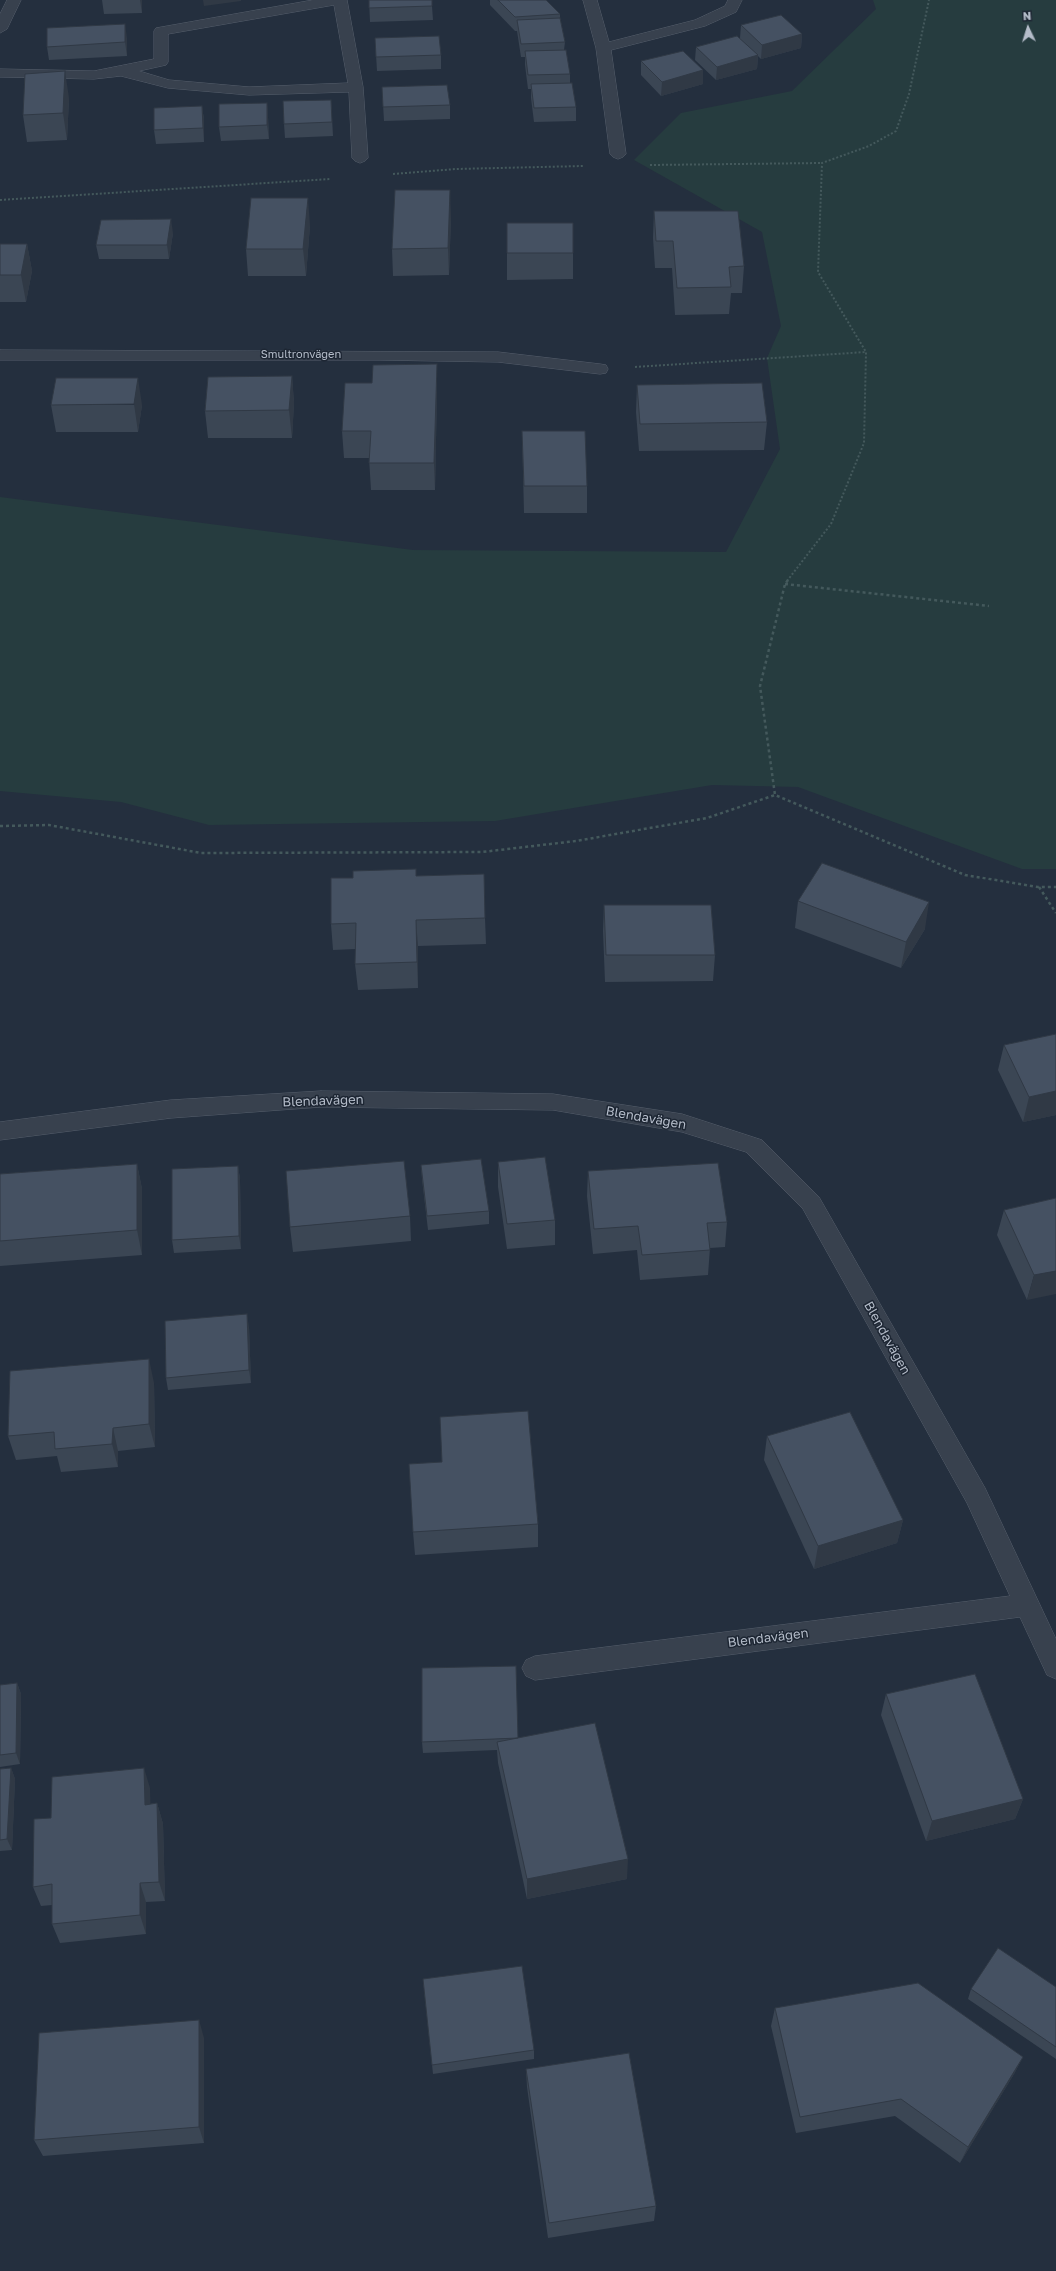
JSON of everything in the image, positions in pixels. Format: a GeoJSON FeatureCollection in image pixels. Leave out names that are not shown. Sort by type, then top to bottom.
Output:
{"type":"FeatureCollection","features":[{"type":"Feature","properties":{"kind":"street"},"geometry":{"type":"LineString","coordinates":[[0,29],[14,0]]}},
{"type":"Feature","properties":{"kind":"street"},"geometry":{"type":"LineString","coordinates":[[0,73],[94,75],[122,71],[161,62],[161,31],[337,0]]}},
{"type":"Feature","properties":{"kind":"street"},"geometry":{"type":"LineString","coordinates":[[340,0],[356,87],[360,158]]}},
{"type":"Feature","properties":{"kind":"street"},"geometry":{"type":"LineString","coordinates":[[590,0],[603,48],[618,154]]}},
{"type":"Feature","properties":{"kind":"street"},"geometry":{"type":"LineString","coordinates":[[603,48],[700,24],[731,9],[735,0]]}},
{"type":"Feature","properties":{"kind":"street"},"geometry":{"type":"LineString","coordinates":[[122,71],[168,84],[249,91],[356,87]]}},
{"type":"Feature","properties":{"kind":"street","name":"Smultronvägen"},"geometry":{"type":"LineString","coordinates":[[0,356],[378,355],[498,357],[600,369]]}},
{"type":"Feature","properties":{"kind":"street","name":"Blendavägen"},"geometry":{"type":"LineString","coordinates":[[0,1131],[171,1109],[321,1100],[553,1102],[682,1123],[754,1146],[811,1202],[976,1496],[1025,1605],[1056,1668]]}},
{"type":"Feature","properties":{"kind":"street","name":"Blendavägen"},"geometry":{"type":"LineString","coordinates":[[535,1668],[1025,1605]]}},
{"type":"Feature","properties":{"kind":"path"},"geometry":{"type":"LineString","coordinates":[[650,165],[822,163],[869,146],[896,131],[908,94],[929,0]]}},
{"type":"Feature","properties":{"kind":"path"},"geometry":{"type":"LineString","coordinates":[[775,795],[760,686],[785,584],[831,524],[864,443],[866,352],[818,272],[822,163]]}},
{"type":"Feature","properties":{"kind":"path"},"geometry":{"type":"LineString","coordinates":[[389,174],[456,169],[588,166]]}},
{"type":"Feature","properties":{"kind":"path"},"geometry":{"type":"LineString","coordinates":[[0,200],[337,179]]}},
{"type":"Feature","properties":{"kind":"path"},"geometry":{"type":"LineString","coordinates":[[600,369],[866,352]]}},
{"type":"Feature","properties":{"kind":"path"},"geometry":{"type":"LineString","coordinates":[[785,584],[989,606]]}},
{"type":"Feature","properties":{"kind":"path"},"geometry":{"type":"LineString","coordinates":[[0,826],[49,825],[201,853],[482,852],[576,841],[707,818],[775,795],[965,876],[1038,887],[1056,886]]}},
{"type":"Feature","properties":{"kind":"path"},"geometry":{"type":"LineString","coordinates":[[1038,887],[1056,913]]}},
{"type":"Feature","properties":{"kind":"green space"},"geometry":{"type":"Polygon","coordinates":[[[873,0],[1056,0],[1056,869],[1022,869],[798,787],[712,785],[495,821],[209,825],[121,802],[0,791],[0,497],[413,550],[726,552],[780,449],[767,358],[781,326],[762,232],[634,160],[681,113],[792,91],[876,9],[873,0]]]}},
{"type":"Feature","properties":{"kind":"building"},"geometry":{"type":"Polygon","coordinates":[[[369,0],[432,0],[432,6],[369,8],[369,0]]]}},
{"type":"Feature","properties":{"kind":"building"},"geometry":{"type":"Polygon","coordinates":[[[498,0],[546,0],[560,14],[515,17],[498,0]]]}},
{"type":"Feature","properties":{"kind":"building"},"geometry":{"type":"Polygon","coordinates":[[[781,15],[802,34],[762,45],[741,25],[781,15]]]}},
{"type":"Feature","properties":{"kind":"building"},"geometry":{"type":"Polygon","coordinates":[[[560,18],[565,42],[521,44],[517,20],[560,18]]]}},
{"type":"Feature","properties":{"kind":"building"},"geometry":{"type":"Polygon","coordinates":[[[125,24],[125,42],[47,47],[47,28],[125,24]]]}},
{"type":"Feature","properties":{"kind":"building"},"geometry":{"type":"Polygon","coordinates":[[[439,36],[441,55],[376,57],[375,38],[439,36]]]}},
{"type":"Feature","properties":{"kind":"building"},"geometry":{"type":"Polygon","coordinates":[[[737,36],[758,55],[717,67],[696,47],[737,36]]]}},
{"type":"Feature","properties":{"kind":"building"},"geometry":{"type":"Polygon","coordinates":[[[566,50],[570,74],[528,75],[525,51],[566,50]]]}},
{"type":"Feature","properties":{"kind":"building"},"geometry":{"type":"Polygon","coordinates":[[[683,51],[703,70],[662,82],[641,61],[683,51]]]}},
{"type":"Feature","properties":{"kind":"building"},"geometry":{"type":"Polygon","coordinates":[[[65,71],[63,113],[23,115],[25,74],[65,71]]]}},
{"type":"Feature","properties":{"kind":"building"},"geometry":{"type":"Polygon","coordinates":[[[572,83],[576,107],[534,108],[531,84],[572,83]]]}},
{"type":"Feature","properties":{"kind":"building"},"geometry":{"type":"Polygon","coordinates":[[[447,85],[450,105],[383,107],[382,87],[447,85]]]}},
{"type":"Feature","properties":{"kind":"building"},"geometry":{"type":"Polygon","coordinates":[[[331,100],[332,122],[284,124],[283,101],[331,100]]]}},
{"type":"Feature","properties":{"kind":"building"},"geometry":{"type":"Polygon","coordinates":[[[267,103],[267,125],[219,127],[219,104],[267,103]]]}},
{"type":"Feature","properties":{"kind":"building"},"geometry":{"type":"Polygon","coordinates":[[[202,106],[203,128],[154,130],[154,108],[202,106]]]}},
{"type":"Feature","properties":{"kind":"building"},"geometry":{"type":"Polygon","coordinates":[[[395,190],[450,190],[448,248],[392,249],[395,190]]]}},
{"type":"Feature","properties":{"kind":"building"},"geometry":{"type":"Polygon","coordinates":[[[251,198],[308,198],[303,249],[246,249],[251,198]]]}},
{"type":"Feature","properties":{"kind":"building"},"geometry":{"type":"Polygon","coordinates":[[[654,211],[738,211],[744,266],[729,267],[731,287],[677,288],[673,241],[656,241],[654,211]]]}},
{"type":"Feature","properties":{"kind":"building"},"geometry":{"type":"Polygon","coordinates":[[[171,219],[167,245],[96,245],[101,220],[171,219]]]}},
{"type":"Feature","properties":{"kind":"building"},"geometry":{"type":"Polygon","coordinates":[[[507,223],[573,223],[573,253],[507,253],[507,223]]]}},
{"type":"Feature","properties":{"kind":"building"},"geometry":{"type":"Polygon","coordinates":[[[0,244],[27,244],[21,275],[0,275],[0,244]]]}},
{"type":"Feature","properties":{"kind":"building"},"geometry":{"type":"Polygon","coordinates":[[[437,364],[434,463],[369,463],[371,431],[342,431],[345,383],[372,383],[373,365],[437,364]]]}},
{"type":"Feature","properties":{"kind":"building"},"geometry":{"type":"Polygon","coordinates":[[[292,376],[289,410],[205,411],[208,377],[292,376]]]}},
{"type":"Feature","properties":{"kind":"building"},"geometry":{"type":"Polygon","coordinates":[[[56,378],[138,378],[134,404],[51,405],[56,378]]]}},
{"type":"Feature","properties":{"kind":"building"},"geometry":{"type":"Polygon","coordinates":[[[762,383],[767,422],[640,424],[637,385],[762,383]]]}},
{"type":"Feature","properties":{"kind":"building"},"geometry":{"type":"Polygon","coordinates":[[[522,431],[585,431],[587,486],[524,486],[522,431]]]}},
{"type":"Feature","properties":{"kind":"building"},"geometry":{"type":"Polygon","coordinates":[[[822,863],[929,902],[906,942],[798,901],[822,863]]]}},
{"type":"Feature","properties":{"kind":"building"},"geometry":{"type":"Polygon","coordinates":[[[416,869],[416,876],[484,874],[485,918],[416,920],[417,962],[355,964],[356,923],[331,924],[331,878],[353,878],[353,871],[416,869]]]}},
{"type":"Feature","properties":{"kind":"building"},"geometry":{"type":"Polygon","coordinates":[[[604,905],[711,905],[715,955],[606,955],[604,905]]]}},
{"type":"Feature","properties":{"kind":"building"},"geometry":{"type":"Polygon","coordinates":[[[1056,1034],[1056,1091],[1029,1097],[1004,1045],[1056,1034]]]}},
{"type":"Feature","properties":{"kind":"building"},"geometry":{"type":"Polygon","coordinates":[[[545,1157],[555,1220],[507,1224],[498,1162],[545,1157]]]}},
{"type":"Feature","properties":{"kind":"building"},"geometry":{"type":"Polygon","coordinates":[[[481,1159],[489,1211],[427,1216],[421,1165],[481,1159]]]}},
{"type":"Feature","properties":{"kind":"building"},"geometry":{"type":"Polygon","coordinates":[[[404,1161],[410,1216],[290,1227],[286,1171],[404,1161]]]}},
{"type":"Feature","properties":{"kind":"building"},"geometry":{"type":"Polygon","coordinates":[[[718,1163],[727,1222],[707,1223],[710,1250],[642,1255],[638,1226],[594,1229],[588,1171],[718,1163]]]}},
{"type":"Feature","properties":{"kind":"building"},"geometry":{"type":"Polygon","coordinates":[[[137,1164],[137,1230],[0,1241],[0,1174],[137,1164]]]}},
{"type":"Feature","properties":{"kind":"building"},"geometry":{"type":"Polygon","coordinates":[[[238,1166],[239,1236],[172,1240],[172,1169],[238,1166]]]}},
{"type":"Feature","properties":{"kind":"building"},"geometry":{"type":"Polygon","coordinates":[[[1056,1198],[1056,1271],[1034,1275],[1004,1210],[1056,1198]]]}},
{"type":"Feature","properties":{"kind":"building"},"geometry":{"type":"Polygon","coordinates":[[[247,1314],[249,1370],[166,1378],[165,1321],[247,1314]]]}},
{"type":"Feature","properties":{"kind":"building"},"geometry":{"type":"Polygon","coordinates":[[[149,1359],[149,1424],[113,1428],[112,1444],[55,1449],[54,1432],[8,1436],[10,1371],[149,1359]]]}},
{"type":"Feature","properties":{"kind":"building"},"geometry":{"type":"Polygon","coordinates":[[[528,1411],[538,1524],[413,1532],[409,1464],[442,1462],[440,1417],[528,1411]]]}},
{"type":"Feature","properties":{"kind":"building"},"geometry":{"type":"Polygon","coordinates":[[[850,1412],[903,1520],[818,1546],[767,1436],[850,1412]]]}},
{"type":"Feature","properties":{"kind":"building"},"geometry":{"type":"Polygon","coordinates":[[[516,1666],[518,1738],[422,1742],[422,1668],[516,1666]]]}},
{"type":"Feature","properties":{"kind":"building"},"geometry":{"type":"Polygon","coordinates":[[[975,1674],[1023,1799],[932,1821],[886,1694],[975,1674]]]}},
{"type":"Feature","properties":{"kind":"building"},"geometry":{"type":"Polygon","coordinates":[[[17,1683],[16,1753],[0,1755],[0,1685],[17,1683]]]}},
{"type":"Feature","properties":{"kind":"building"},"geometry":{"type":"Polygon","coordinates":[[[595,1723],[628,1859],[527,1879],[497,1742],[595,1723]]]}},
{"type":"Feature","properties":{"kind":"building"},"geometry":{"type":"Polygon","coordinates":[[[11,1768],[7,1839],[0,1840],[0,1769],[11,1768]]]}},
{"type":"Feature","properties":{"kind":"building"},"geometry":{"type":"Polygon","coordinates":[[[144,1768],[145,1805],[157,1803],[159,1882],[140,1883],[140,1915],[52,1924],[52,1884],[33,1887],[34,1819],[51,1818],[52,1777],[144,1768]]]}},
{"type":"Feature","properties":{"kind":"building"},"geometry":{"type":"Polygon","coordinates":[[[998,1948],[1056,1987],[1056,2047],[971,1989],[998,1948]]]}},
{"type":"Feature","properties":{"kind":"building"},"geometry":{"type":"Polygon","coordinates":[[[522,1966],[534,2050],[432,2065],[423,1979],[522,1966]]]}},
{"type":"Feature","properties":{"kind":"building"},"geometry":{"type":"Polygon","coordinates":[[[918,1983],[1023,2057],[968,2147],[901,2099],[800,2117],[775,2008],[918,1983]]]}},
{"type":"Feature","properties":{"kind":"building"},"geometry":{"type":"Polygon","coordinates":[[[199,2020],[199,2127],[34,2140],[39,2033],[199,2020]]]}},
{"type":"Feature","properties":{"kind":"building"},"geometry":{"type":"Polygon","coordinates":[[[629,2053],[656,2206],[549,2223],[526,2069],[629,2053]]]}}]}
